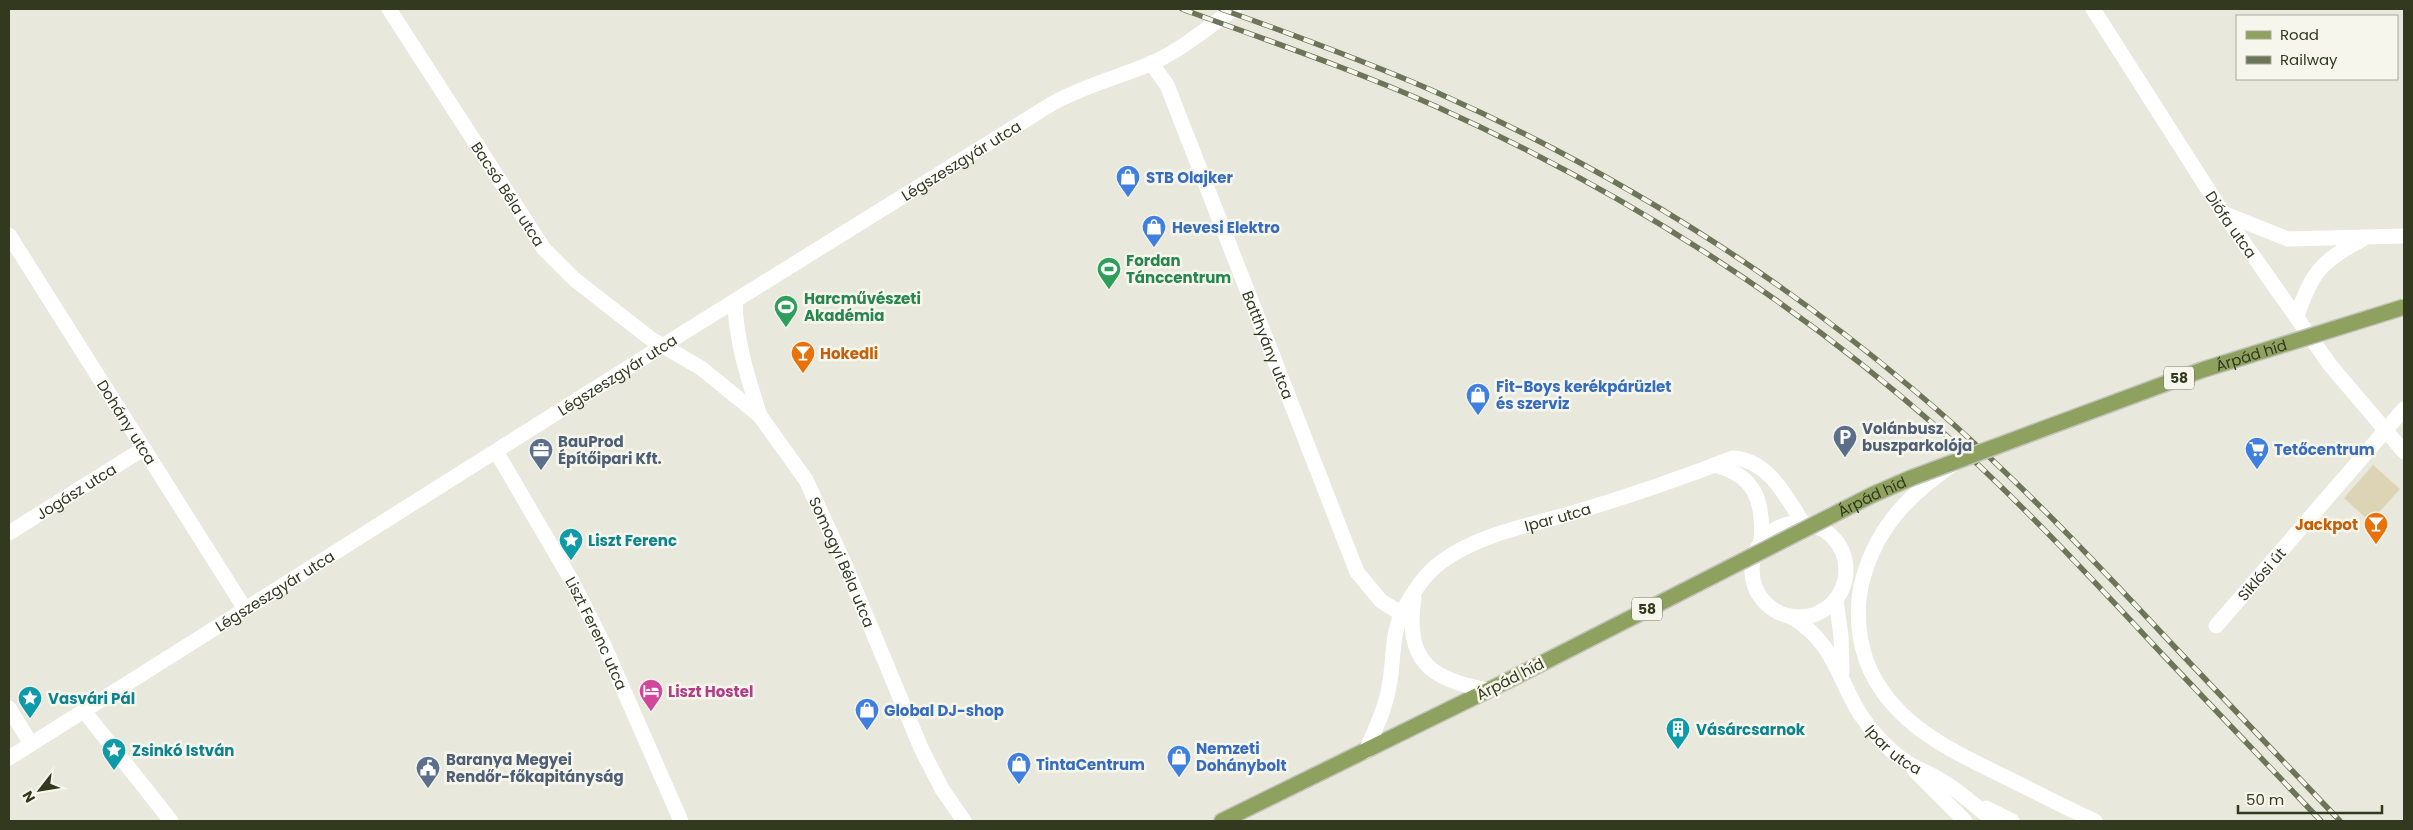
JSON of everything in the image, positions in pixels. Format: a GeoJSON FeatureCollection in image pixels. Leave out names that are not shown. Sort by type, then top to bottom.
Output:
{"type":"FeatureCollection","features":[{"type":"Feature","properties":{"kind":"main road","name":"Árpád híd"},"geometry":{"type":"LineString","coordinates":[[1366,751],[1872,495],[1911,478],[2202,370],[2404,307]]}},
{"type":"Feature","properties":{"kind":"main road","name":"58"},"geometry":{"type":"LineString","coordinates":[[1222,821],[1366,751]]}},
{"type":"Feature","properties":{"kind":"street","name":"Bacsó Béla utca"},"geometry":{"type":"LineString","coordinates":[[389,9],[544,248],[574,279],[663,346]]}},
{"type":"Feature","properties":{"kind":"street","name":"Légszeszgyár utca"},"geometry":{"type":"LineString","coordinates":[[9,758],[663,346],[1053,104],[1088,85],[1151,63],[1180,46],[1234,9]]}},
{"type":"Feature","properties":{"kind":"street","name":"Diófa utca"},"geometry":{"type":"LineString","coordinates":[[2093,9],[2224,213],[2330,364],[2385,430]]}},
{"type":"Feature","properties":{"kind":"street","name":"Batthyány utca"},"geometry":{"type":"LineString","coordinates":[[1151,63],[1170,94],[1357,572],[1381,601],[1402,614]]}},
{"type":"Feature","properties":{"kind":"street"},"geometry":{"type":"LineString","coordinates":[[2224,213],[2288,239],[2404,236]]}},
{"type":"Feature","properties":{"kind":"street","name":"Dohány utca"},"geometry":{"type":"LineString","coordinates":[[9,236],[245,609]]}},
{"type":"Feature","properties":{"kind":"street"},"geometry":{"type":"LineString","coordinates":[[2297,316],[2306,291],[2316,272],[2339,252],[2366,237]]}},
{"type":"Feature","properties":{"kind":"street"},"geometry":{"type":"LineString","coordinates":[[735,302],[735,325],[740,352],[760,416]]}},
{"type":"Feature","properties":{"kind":"street","name":"Somogyi Béla utca"},"geometry":{"type":"LineString","coordinates":[[663,346],[702,368],[760,416],[806,480],[845,565],[922,748],[942,790],[964,821]]}},
{"type":"Feature","properties":{"kind":"street","name":"Siklósi út"},"geometry":{"type":"LineString","coordinates":[[2216,626],[2404,409]]}},
{"type":"Feature","properties":{"kind":"street"},"geometry":{"type":"LineString","coordinates":[[2385,430],[2404,444]]}},
{"type":"Feature","properties":{"kind":"street"},"geometry":{"type":"LineString","coordinates":[[2385,430],[2404,452]]}},
{"type":"Feature","properties":{"kind":"street","name":"Jogász utca"},"geometry":{"type":"LineString","coordinates":[[9,533],[142,449]]}},
{"type":"Feature","properties":{"kind":"street","name":"Liszt Ferenc utca"},"geometry":{"type":"LineString","coordinates":[[497,452],[573,583],[603,643],[680,821]]}},
{"type":"Feature","properties":{"kind":"street","name":"Ipar utca"},"geometry":{"type":"LineString","coordinates":[[1366,751],[1381,715],[1389,687],[1395,636],[1402,614],[1415,591],[1440,563],[1461,550],[1498,535],[1578,511],[1734,458],[1746,458],[1774,479],[1803,523]]}},
{"type":"Feature","properties":{"kind":"street"},"geometry":{"type":"LineString","coordinates":[[1958,462],[1922,486],[1901,507],[1891,519],[1873,553],[1864,574],[1859,597],[1859,630],[1862,648],[1880,690],[1894,708],[1910,722],[1938,742],[1972,761],[2095,821]]}},
{"type":"Feature","properties":{"kind":"street","name":"Ipar utca"},"geometry":{"type":"LineString","coordinates":[[1714,465],[1730,469],[1743,477],[1759,498],[1761,542],[1753,563],[1755,586],[1766,604],[1807,626],[1815,634],[1842,675],[1860,715],[1884,743],[1906,762],[1943,781],[1971,801],[1993,821]]}},
{"type":"Feature","properties":{"kind":"street"},"geometry":{"type":"LineString","coordinates":[[1761,542],[1780,527],[1803,523],[1818,527],[1831,536],[1844,556],[1846,576],[1842,591],[1836,600]]}},
{"type":"Feature","properties":{"kind":"street"},"geometry":{"type":"LineString","coordinates":[[1415,591],[1411,630],[1413,644],[1418,654],[1432,668],[1454,682],[1488,690]]}},
{"type":"Feature","properties":{"kind":"street","name":"Ipar utca"},"geometry":{"type":"LineString","coordinates":[[1790,616],[1815,615],[1836,600],[1841,636],[1842,675]]}},
{"type":"Feature","properties":{"kind":"street"},"geometry":{"type":"LineString","coordinates":[[9,708],[31,744]]}},
{"type":"Feature","properties":{"kind":"street"},"geometry":{"type":"LineString","coordinates":[[84,711],[171,821]]}},
{"type":"Feature","properties":{"kind":"street"},"geometry":{"type":"LineString","coordinates":[[1906,762],[1965,821]]}},
{"type":"Feature","properties":{"kind":"street","name":"Ipar utca"},"geometry":{"type":"LineString","coordinates":[[1971,801],[2012,821]]}},
{"type":"Feature","properties":{"kind":"shaded area"},"geometry":{"type":"Polygon","coordinates":[[[2373,465],[2400,489],[2370,522],[2344,498],[2373,465]]]}},
{"type":"Feature","properties":{"kind":"railway"},"geometry":{"type":"LineString","coordinates":[[1182,9],[1372,80],[1435,106],[1503,138],[1635,209],[1761,290],[1881,380],[1968,455],[2054,539],[2321,821]]}},
{"type":"Feature","properties":{"kind":"railway"},"geometry":{"type":"LineString","coordinates":[[1221,9],[1384,70],[1501,122],[1624,187],[1684,223],[1799,301],[1855,342],[1978,446],[2107,575],[2340,821]]}},
{"type":"Feature","properties":{"kind":"place","name":"STB Olajker"},"geometry":{"type":"Point","coordinates":[1128,198]}},
{"type":"Feature","properties":{"kind":"place","name":"Hevesi Elektro"},"geometry":{"type":"Point","coordinates":[1154,248]}},
{"type":"Feature","properties":{"kind":"place","name":"Fordan Tánccentrum"},"geometry":{"type":"Point","coordinates":[1109,290]}},
{"type":"Feature","properties":{"kind":"place","name":"Harcművészeti Akadémia"},"geometry":{"type":"Point","coordinates":[786,328]}},
{"type":"Feature","properties":{"kind":"place","name":"Hokedli"},"geometry":{"type":"Point","coordinates":[803,374]}},
{"type":"Feature","properties":{"kind":"place","name":"Fit-Boys kerékpárüzlet és szerviz"},"geometry":{"type":"Point","coordinates":[1478,416]}},
{"type":"Feature","properties":{"kind":"place","name":"Volánbusz buszparkolója"},"geometry":{"type":"Point","coordinates":[1845,458]}},
{"type":"Feature","properties":{"kind":"place","name":"Tetőcentrum"},"geometry":{"type":"Point","coordinates":[2257,470]}},
{"type":"Feature","properties":{"kind":"place","name":"BauProd Építőipari Kft."},"geometry":{"type":"Point","coordinates":[541,471]}},
{"type":"Feature","properties":{"kind":"place","name":"Jackpot"},"geometry":{"type":"Point","coordinates":[2376,545]}},
{"type":"Feature","properties":{"kind":"place","name":"Liszt Ferenc"},"geometry":{"type":"Point","coordinates":[571,561]}},
{"type":"Feature","properties":{"kind":"place","name":"Liszt Hostel"},"geometry":{"type":"Point","coordinates":[651,712]}},
{"type":"Feature","properties":{"kind":"place","name":"Vasvári Pál"},"geometry":{"type":"Point","coordinates":[30,719]}},
{"type":"Feature","properties":{"kind":"place","name":"Global DJ-shop"},"geometry":{"type":"Point","coordinates":[867,731]}},
{"type":"Feature","properties":{"kind":"place","name":"Vásárcsarnok"},"geometry":{"type":"Point","coordinates":[1678,750]}},
{"type":"Feature","properties":{"kind":"place","name":"Zsinkó István"},"geometry":{"type":"Point","coordinates":[114,771]}},
{"type":"Feature","properties":{"kind":"place","name":"Nemzeti Dohánybolt"},"geometry":{"type":"Point","coordinates":[1179,778]}},
{"type":"Feature","properties":{"kind":"place","name":"TintaCentrum"},"geometry":{"type":"Point","coordinates":[1019,785]}},
{"type":"Feature","properties":{"kind":"place","name":"Baranya Megyei Rendőr-főkapitányság"},"geometry":{"type":"Point","coordinates":[428,789]}}]}
